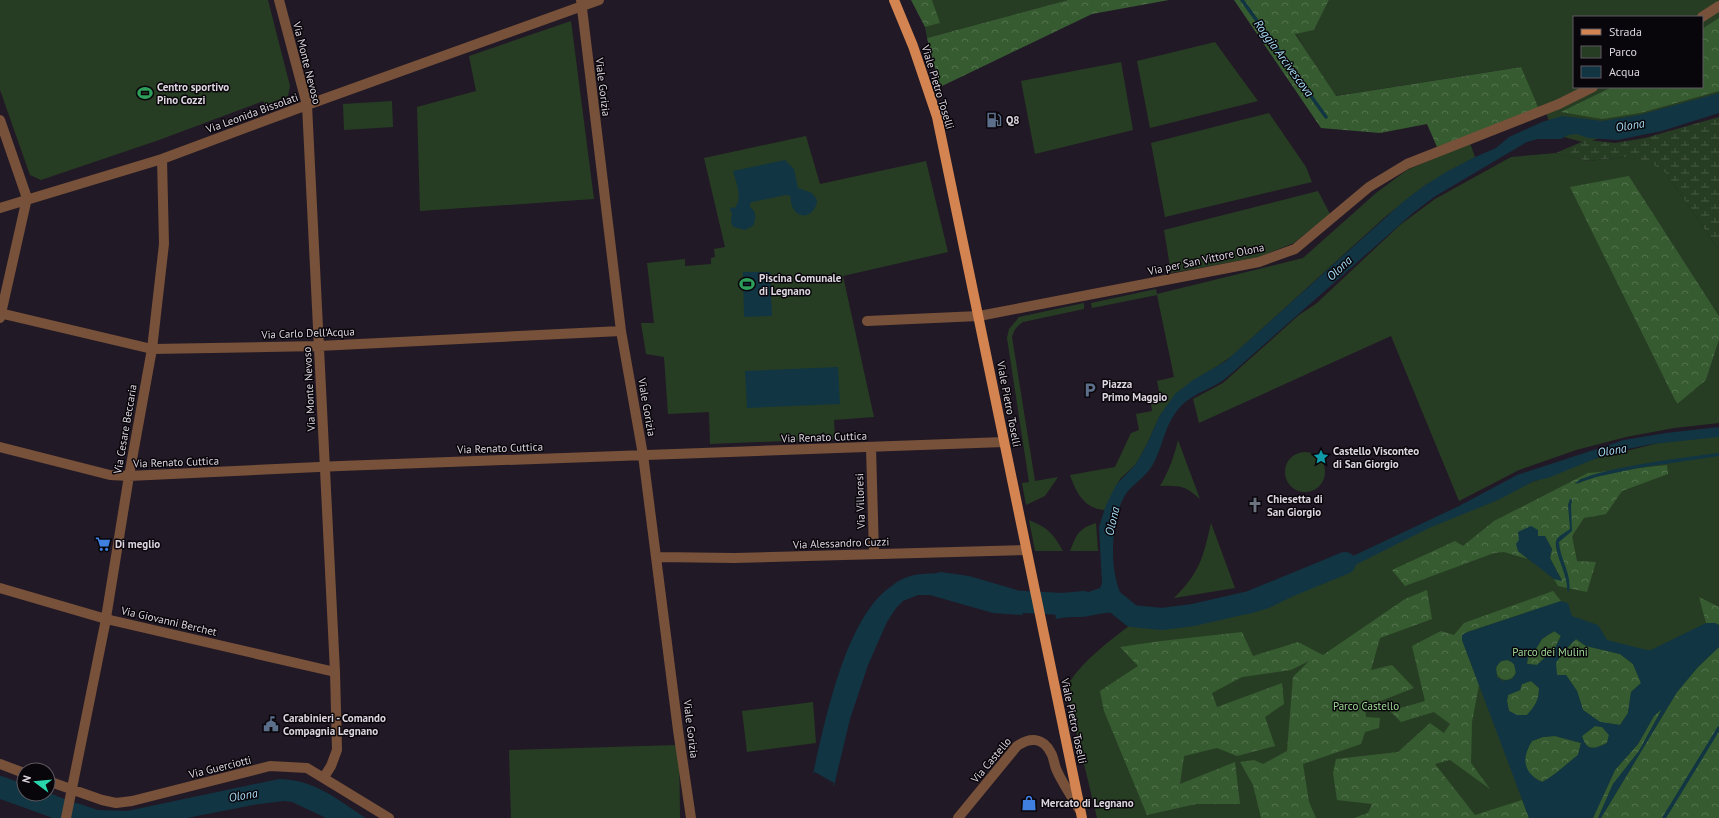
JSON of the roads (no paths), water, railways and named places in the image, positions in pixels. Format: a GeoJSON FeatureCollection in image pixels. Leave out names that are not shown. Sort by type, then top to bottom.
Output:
{"type":"FeatureCollection","features":[{"type":"Feature","properties":{"kind":"main road","name":"Viale Pietro Toselli"},"geometry":{"type":"LineString","coordinates":[[894,0],[913,46],[937,117],[1081,816]]}},
{"type":"Feature","properties":{"kind":"street","name":"Via Monte Nevoso"},"geometry":{"type":"LineString","coordinates":[[279,0],[307,105],[335,672],[336,750],[331,766],[324,777]]}},
{"type":"Feature","properties":{"kind":"street","name":"Via Leonida Bissolati"},"geometry":{"type":"LineString","coordinates":[[0,208],[27,198],[162,159],[581,3],[600,0]]}},
{"type":"Feature","properties":{"kind":"street","name":"Viale Gorizia"},"geometry":{"type":"LineString","coordinates":[[581,3],[621,331],[643,454],[678,730],[691,818]]}},
{"type":"Feature","properties":{"kind":"street"},"geometry":{"type":"LineString","coordinates":[[1703,16],[1719,6]]}},
{"type":"Feature","properties":{"kind":"street","name":"Via per San Vittore Olona"},"geometry":{"type":"LineString","coordinates":[[866,321],[979,316],[1259,262],[1295,249],[1369,187],[1407,164],[1559,104],[1591,88]]}},
{"type":"Feature","properties":{"kind":"street"},"geometry":{"type":"LineString","coordinates":[[0,120],[27,198],[0,314]]}},
{"type":"Feature","properties":{"kind":"street","name":"Via Cesare Beccaria"},"geometry":{"type":"LineString","coordinates":[[66,818],[106,619],[129,476],[152,349],[164,244],[162,159]]}},
{"type":"Feature","properties":{"kind":"street","name":"Via Carlo Dell'Acqua"},"geometry":{"type":"LineString","coordinates":[[0,314],[152,349],[319,346],[621,331]]}},
{"type":"Feature","properties":{"kind":"street","name":"Via Renato Cuttica"},"geometry":{"type":"LineString","coordinates":[[0,447],[110,475],[129,476],[643,454],[870,448],[1004,442]]}},
{"type":"Feature","properties":{"kind":"street","name":"Via Villoresi"},"geometry":{"type":"LineString","coordinates":[[870,448],[874,553]]}},
{"type":"Feature","properties":{"kind":"street","name":"Via Alessandro Cuzzi"},"geometry":{"type":"LineString","coordinates":[[657,557],[735,558],[1026,550]]}},
{"type":"Feature","properties":{"kind":"street","name":"Via Giovanni Berchet"},"geometry":{"type":"LineString","coordinates":[[0,588],[106,619],[335,672]]}},
{"type":"Feature","properties":{"kind":"street","name":"Via Castello"},"geometry":{"type":"LineString","coordinates":[[958,818],[1017,746],[1026,740],[1035,739],[1051,752],[1057,771],[1081,816]]}},
{"type":"Feature","properties":{"kind":"street"},"geometry":{"type":"LineString","coordinates":[[0,764],[16,770]]}},
{"type":"Feature","properties":{"kind":"street","name":"Via Guerciotti"},"geometry":{"type":"LineString","coordinates":[[56,785],[71,792],[116,803],[132,801],[270,766],[307,768],[389,818]]}},
{"type":"Feature","properties":{"kind":"water"},"geometry":{"type":"Polygon","coordinates":[[[1719,93],[1719,113],[1662,131],[1617,140],[1588,138],[1577,134],[1568,135],[1561,139],[1538,139],[1527,142],[1434,197],[1413,213],[1230,375],[1188,400],[1176,412],[1168,427],[1160,450],[1152,466],[1147,473],[1127,492],[1121,504],[1117,518],[1113,552],[1114,570],[1118,586],[1124,599],[1132,609],[1127,616],[1116,613],[1104,613],[1056,619],[1052,596],[1077,596],[1100,588],[1102,583],[1099,527],[1106,505],[1116,485],[1136,464],[1160,415],[1175,394],[1193,380],[1226,361],[1404,201],[1446,172],[1496,148],[1509,137],[1542,122],[1562,116],[1602,121],[1639,115],[1719,93]]]}},
{"type":"Feature","properties":{"kind":"water"},"geometry":{"type":"Polygon","coordinates":[[[785,160],[794,169],[798,188],[812,193],[817,200],[815,208],[809,214],[799,214],[795,211],[791,204],[790,196],[786,195],[752,202],[750,207],[754,211],[755,216],[753,226],[745,230],[733,227],[731,222],[732,212],[730,211],[731,207],[735,208],[739,195],[733,171],[785,160]]]}},
{"type":"Feature","properties":{"kind":"water"},"geometry":{"type":"Polygon","coordinates":[[[743,272],[770,272],[772,316],[744,317],[743,272]]]}},
{"type":"Feature","properties":{"kind":"water"},"geometry":{"type":"Polygon","coordinates":[[[838,367],[840,404],[747,408],[745,371],[838,367]]]}},
{"type":"Feature","properties":{"kind":"water"},"geometry":{"type":"Polygon","coordinates":[[[1719,427],[1719,437],[1653,444],[1627,449],[1597,458],[1548,478],[1534,481],[1498,500],[1429,528],[1269,608],[1252,613],[1182,624],[1159,626],[1137,621],[1142,614],[1160,618],[1181,617],[1250,606],[1284,593],[1351,557],[1459,506],[1517,475],[1624,440],[1666,433],[1719,427]]]}},
{"type":"Feature","properties":{"kind":"water"},"geometry":{"type":"Polygon","coordinates":[[[1719,453],[1719,456],[1638,468],[1596,477],[1575,484],[1583,478],[1619,468],[1719,453]]]}},
{"type":"Feature","properties":{"kind":"water"},"geometry":{"type":"Polygon","coordinates":[[[1570,499],[1572,500],[1572,531],[1559,542],[1561,555],[1569,579],[1569,592],[1567,590],[1567,584],[1556,549],[1556,543],[1557,539],[1561,535],[1570,529],[1568,505],[1570,499]]]}},
{"type":"Feature","properties":{"kind":"water"},"geometry":{"type":"Polygon","coordinates":[[[1531,526],[1538,530],[1538,536],[1545,536],[1552,549],[1550,558],[1562,581],[1554,579],[1518,551],[1516,544],[1519,540],[1518,532],[1531,526]]]}},
{"type":"Feature","properties":{"kind":"water"},"geometry":{"type":"Polygon","coordinates":[[[941,572],[969,576],[1017,590],[1023,615],[993,613],[930,595],[918,595],[903,601],[896,608],[887,622],[868,665],[850,719],[834,786],[833,786],[834,783],[815,772],[813,774],[831,700],[850,645],[862,620],[876,600],[900,580],[915,575],[941,572]]]}},
{"type":"Feature","properties":{"kind":"water"},"geometry":{"type":"Polygon","coordinates":[[[1561,601],[1568,603],[1572,616],[1598,625],[1607,640],[1651,650],[1706,623],[1715,623],[1719,625],[1719,647],[1698,667],[1677,692],[1601,818],[1598,818],[1613,784],[1639,751],[1662,709],[1654,716],[1638,744],[1615,770],[1593,818],[1529,818],[1462,640],[1462,635],[1561,601]],[[1554,631],[1542,639],[1534,652],[1528,657],[1527,664],[1537,665],[1555,648],[1561,636],[1554,631]],[[1576,639],[1564,651],[1556,663],[1557,675],[1566,675],[1577,691],[1583,710],[1600,722],[1620,725],[1628,713],[1631,692],[1641,683],[1633,664],[1620,654],[1586,646],[1576,639]],[[1508,660],[1501,661],[1496,667],[1497,677],[1503,681],[1512,679],[1516,673],[1514,664],[1508,660]],[[1531,681],[1522,684],[1520,690],[1508,695],[1507,701],[1509,711],[1517,715],[1527,715],[1536,703],[1539,688],[1531,681]],[[1595,726],[1582,736],[1589,747],[1595,748],[1607,743],[1609,735],[1602,727],[1595,726]],[[1555,736],[1543,737],[1532,741],[1526,753],[1526,764],[1531,774],[1542,782],[1556,773],[1578,755],[1581,743],[1555,736]]]}},
{"type":"Feature","properties":{"kind":"water"},"geometry":{"type":"Polygon","coordinates":[[[0,776],[16,782],[16,802],[56,802],[57,796],[54,818],[0,799],[0,776]]]}},
{"type":"Feature","properties":{"kind":"water"},"geometry":{"type":"Polygon","coordinates":[[[279,779],[292,780],[315,787],[366,818],[326,818],[292,802],[284,801],[253,805],[187,818],[74,818],[77,803],[98,810],[127,811],[279,779]]]}},
{"type":"Feature","properties":{"kind":"waterway","name":"Roggia Arcivescova"},"geometry":{"type":"LineString","coordinates":[[1242,0],[1326,117]]}},
{"type":"Feature","properties":{"kind":"waterway","name":"Olona"},"geometry":{"type":"LineString","coordinates":[[1111,599],[1132,616],[1162,619],[1193,615],[1250,602],[1345,563]]}},
{"type":"Feature","properties":{"kind":"waterway","name":"Olona"},"geometry":{"type":"LineString","coordinates":[[990,600],[1063,604],[1084,602]]}},
{"type":"Feature","properties":{"kind":"waterway"},"geometry":{"type":"LineString","coordinates":[[1664,818],[1719,728]]}},
{"type":"Feature","properties":{"kind":"waterway","name":"Olona"},"geometry":{"type":"LineString","coordinates":[[0,787],[85,818]]}},
{"type":"Feature","properties":{"kind":"place","name":"Centro sportivo Pino Cozzi"},"geometry":{"type":"Point","coordinates":[145,93]}},
{"type":"Feature","properties":{"kind":"place","name":"Q8"},"geometry":{"type":"Point","coordinates":[994,120]}},
{"type":"Feature","properties":{"kind":"place","name":"Piscina Comunale di Legnano"},"geometry":{"type":"Point","coordinates":[747,284]}},
{"type":"Feature","properties":{"kind":"place","name":"Piazza Primo Maggio"},"geometry":{"type":"Point","coordinates":[1090,390]}},
{"type":"Feature","properties":{"kind":"place","name":"Castello Visconteo di San Giorgio"},"geometry":{"type":"Point","coordinates":[1321,457]}},
{"type":"Feature","properties":{"kind":"place","name":"Chiesetta di San Giorgio"},"geometry":{"type":"Point","coordinates":[1255,505]}},
{"type":"Feature","properties":{"kind":"place","name":"Di meglio"},"geometry":{"type":"Point","coordinates":[103,544]}},
{"type":"Feature","properties":{"kind":"place","name":"Carabinieri - Comando Compagnia Legnano"},"geometry":{"type":"Point","coordinates":[271,724]}},
{"type":"Feature","properties":{"kind":"place","name":"Mercato di Legnano"},"geometry":{"type":"Point","coordinates":[1029,803]}},
{"type":"Feature","properties":{"kind":"park label","name":"Parco dei Mulini"},"geometry":{"type":"Point","coordinates":[1550,652]}},
{"type":"Feature","properties":{"kind":"park label","name":"Parco Castello"},"geometry":{"type":"Point","coordinates":[1366,706]}}]}
